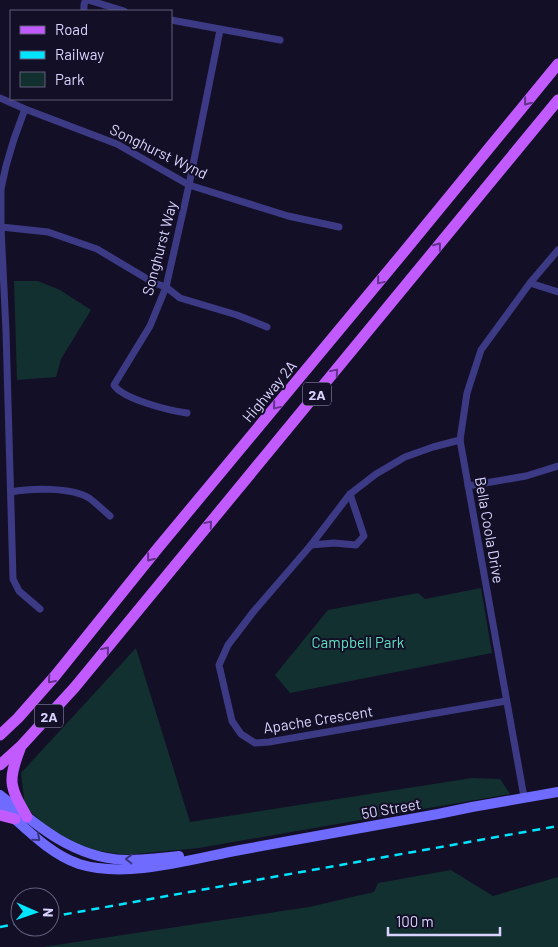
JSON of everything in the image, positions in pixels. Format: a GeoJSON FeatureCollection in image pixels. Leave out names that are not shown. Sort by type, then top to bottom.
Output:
{"type":"FeatureCollection","features":[{"type":"Feature","properties":{"kind":"main road","name":"Highway 2A"},"geometry":{"type":"LineString","coordinates":[[0,735],[18,718],[55,676],[558,64]]}},
{"type":"Feature","properties":{"kind":"main road","name":"2A"},"geometry":{"type":"LineString","coordinates":[[0,765],[22,745],[75,688],[558,100]]}},
{"type":"Feature","properties":{"kind":"main road"},"geometry":{"type":"LineString","coordinates":[[0,726],[18,718]]}},
{"type":"Feature","properties":{"kind":"main road"},"geometry":{"type":"LineString","coordinates":[[0,815],[21,818],[12,785],[13,767],[22,745]]}},
{"type":"Feature","properties":{"kind":"main road","name":"50 Street"},"geometry":{"type":"LineString","coordinates":[[0,795],[50,850],[80,864],[105,869],[126,870],[558,792]]}},
{"type":"Feature","properties":{"kind":"main road","name":"50 Street"},"geometry":{"type":"LineString","coordinates":[[0,806],[21,818]]}},
{"type":"Feature","properties":{"kind":"street"},"geometry":{"type":"LineString","coordinates":[[87,0],[121,10]]}},
{"type":"Feature","properties":{"kind":"street"},"geometry":{"type":"LineString","coordinates":[[172,20],[280,40]]}},
{"type":"Feature","properties":{"kind":"street","name":"Songhurst Way"},"geometry":{"type":"LineString","coordinates":[[187,414],[145,403],[117,390],[114,385],[150,326],[166,287],[189,185],[220,30]]}},
{"type":"Feature","properties":{"kind":"street","name":"Songhurst Wynd"},"geometry":{"type":"LineString","coordinates":[[0,98],[117,144],[189,185],[288,216],[339,227]]}},
{"type":"Feature","properties":{"kind":"street"},"geometry":{"type":"LineString","coordinates":[[25,109],[14,139],[1,189],[3,331],[11,492],[13,580],[19,591],[40,609]]}},
{"type":"Feature","properties":{"kind":"street"},"geometry":{"type":"LineString","coordinates":[[1,228],[48,232],[97,249],[154,283],[166,287],[180,298],[237,315],[267,327]]}},
{"type":"Feature","properties":{"kind":"street","name":"Bella Coola Drive"},"geometry":{"type":"LineString","coordinates":[[524,797],[460,440],[467,393],[481,350],[530,283],[558,250]]}},
{"type":"Feature","properties":{"kind":"street"},"geometry":{"type":"LineString","coordinates":[[530,283],[558,292]]}},
{"type":"Feature","properties":{"kind":"street","name":"Apache Crescent"},"geometry":{"type":"LineString","coordinates":[[460,440],[433,446],[405,457],[376,474],[350,494],[311,545],[254,611],[228,645],[219,665],[232,721],[241,734],[255,743],[506,701]]}},
{"type":"Feature","properties":{"kind":"street"},"geometry":{"type":"LineString","coordinates":[[468,486],[526,476],[558,466]]}},
{"type":"Feature","properties":{"kind":"street"},"geometry":{"type":"LineString","coordinates":[[11,492],[42,489],[70,492],[88,498],[110,516]]}},
{"type":"Feature","properties":{"kind":"street"},"geometry":{"type":"LineString","coordinates":[[311,545],[334,543],[356,545],[364,536],[350,494]]}},
{"type":"Feature","properties":{"kind":"green space"},"geometry":{"type":"Polygon","coordinates":[[[14,281],[38,281],[60,290],[91,310],[61,359],[56,377],[17,380],[14,281]]]}},
{"type":"Feature","properties":{"kind":"green space","name":"Campbell Park"},"geometry":{"type":"Polygon","coordinates":[[[481,588],[492,653],[290,693],[275,675],[328,610],[418,593],[425,599],[481,588]]]}},
{"type":"Feature","properties":{"kind":"green space"},"geometry":{"type":"Polygon","coordinates":[[[136,648],[190,822],[472,778],[500,779],[510,794],[199,848],[125,855],[69,846],[25,807],[21,773],[136,648]]]}},
{"type":"Feature","properties":{"kind":"green space"},"geometry":{"type":"Polygon","coordinates":[[[451,870],[493,896],[558,877],[558,947],[43,947],[309,907],[374,892],[378,883],[451,870]]]}},
{"type":"Feature","properties":{"kind":"railway"},"geometry":{"type":"LineString","coordinates":[[60,915],[558,826]]}},
{"type":"Feature","properties":{"kind":"railway"},"geometry":{"type":"LineString","coordinates":[[0,927],[10,925]]}}]}
